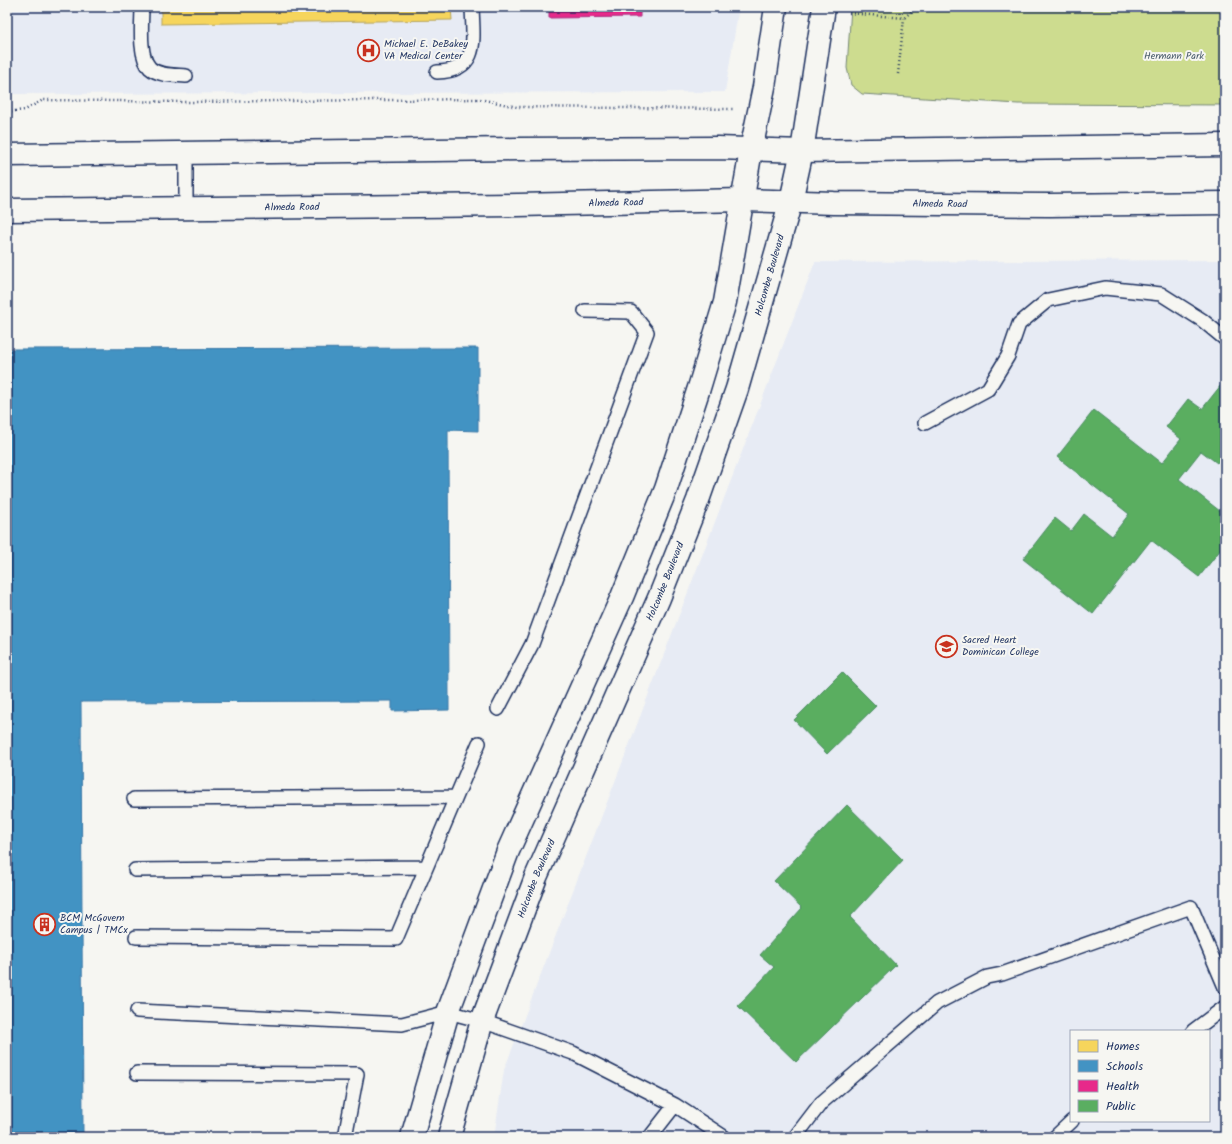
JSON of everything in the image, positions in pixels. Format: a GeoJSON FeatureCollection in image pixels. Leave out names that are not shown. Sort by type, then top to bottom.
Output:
{"type":"FeatureCollection","features":[{"type":"Feature","properties":{"kind":"main road"},"geometry":{"type":"LineString","coordinates":[[412,1137],[448,1012],[508,851],[622,597],[666,488],[699,388],[725,302],[751,150],[764,87],[776,7]]}},
{"type":"Feature","properties":{"kind":"main road","name":"Holcombe Boulevard"},"geometry":{"type":"LineString","coordinates":[[449,1137],[482,1021],[536,877],[659,598],[698,500],[737,389],[791,201],[802,151],[824,7]]}},
{"type":"Feature","properties":{"kind":"main road"},"geometry":{"type":"LineString","coordinates":[[7,155],[525,149],[802,151],[1225,145]]}},
{"type":"Feature","properties":{"kind":"main road","name":"Almeda Road"},"geometry":{"type":"LineString","coordinates":[[7,210],[518,206],[743,200],[1042,205],[1225,203]]}},
{"type":"Feature","properties":{"kind":"lane"},"geometry":{"type":"LineString","coordinates":[[142,7],[144,54],[150,67],[160,73],[186,76]]}},
{"type":"Feature","properties":{"kind":"lane"},"geometry":{"type":"LineString","coordinates":[[437,72],[452,72],[463,67],[470,56],[473,37],[472,7]]}},
{"type":"Feature","properties":{"kind":"lane"},"geometry":{"type":"LineString","coordinates":[[186,153],[186,208]]}},
{"type":"Feature","properties":{"kind":"lane"},"geometry":{"type":"LineString","coordinates":[[925,423],[988,389],[1008,356],[1019,324],[1048,300],[1105,288],[1161,294],[1202,320],[1225,339]]}},
{"type":"Feature","properties":{"kind":"lane"},"geometry":{"type":"LineString","coordinates":[[498,709],[532,644],[647,332],[631,312],[586,310]]}},
{"type":"Feature","properties":{"kind":"lane"},"geometry":{"type":"LineString","coordinates":[[136,937],[396,939],[479,743]]}},
{"type":"Feature","properties":{"kind":"lane"},"geometry":{"type":"LineString","coordinates":[[134,799],[456,797]]}},
{"type":"Feature","properties":{"kind":"lane"},"geometry":{"type":"LineString","coordinates":[[135,870],[426,867]]}},
{"type":"Feature","properties":{"kind":"lane"},"geometry":{"type":"LineString","coordinates":[[795,1137],[821,1103],[937,1004],[987,977],[1002,974],[1191,907],[1225,987]]}},
{"type":"Feature","properties":{"kind":"lane"},"geometry":{"type":"LineString","coordinates":[[1194,1030],[1225,1007]]}},
{"type":"Feature","properties":{"kind":"lane"},"geometry":{"type":"LineString","coordinates":[[137,1011],[402,1024],[448,1012],[482,1021],[574,1054],[674,1105],[724,1137]]}},
{"type":"Feature","properties":{"kind":"lane"},"geometry":{"type":"LineString","coordinates":[[138,1073],[357,1074],[345,1137]]}},
{"type":"Feature","properties":{"kind":"lane"},"geometry":{"type":"LineString","coordinates":[[650,1137],[674,1105]]}},
{"type":"Feature","properties":{"kind":"lane"},"geometry":{"type":"LineString","coordinates":[[1054,1137],[1071,1122]]}},
{"type":"Feature","properties":{"kind":"path"},"geometry":{"type":"LineString","coordinates":[[898,74],[904,18],[916,7]]}},
{"type":"Feature","properties":{"kind":"path"},"geometry":{"type":"LineString","coordinates":[[849,13],[904,18]]}},
{"type":"Feature","properties":{"kind":"path"},"geometry":{"type":"LineString","coordinates":[[7,112],[25,110],[43,100],[186,102],[480,99],[517,107],[736,109]]}},
{"type":"Feature","properties":{"kind":"shaded area","name":"Michael E. DeBakey VA Medical Center"},"geometry":{"type":"Polygon","coordinates":[[[7,7],[739,7],[725,92],[7,94],[7,7]]]}},
{"type":"Feature","properties":{"kind":"shaded area","name":"Sacred Heart Dominican College"},"geometry":{"type":"Polygon","coordinates":[[[1225,260],[1225,1137],[494,1137],[504,1070],[815,262],[1225,260]]]}},
{"type":"Feature","properties":{"kind":"green space","name":"Hermann Park"},"geometry":{"type":"Polygon","coordinates":[[[851,7],[1225,7],[1225,105],[1018,104],[862,94],[851,85],[847,68],[851,7]]]}},
{"type":"Feature","properties":{"kind":"building: Homes"},"geometry":{"type":"Polygon","coordinates":[[[161,7],[451,7],[452,20],[161,24],[161,7]]]}},
{"type":"Feature","properties":{"kind":"building: Schools","name":"BCM McGovern Campus | TMCx"},"geometry":{"type":"Polygon","coordinates":[[[478,348],[478,431],[448,430],[449,710],[392,711],[392,701],[81,702],[83,1137],[7,1137],[7,349],[478,348]]]}},
{"type":"Feature","properties":{"kind":"building: Health"},"geometry":{"type":"Polygon","coordinates":[[[549,7],[640,7],[640,17],[549,18],[549,7]]]}},
{"type":"Feature","properties":{"kind":"building: Public"},"geometry":{"type":"Polygon","coordinates":[[[1225,380],[1225,420],[1222,424],[1225,426],[1225,453],[1217,463],[1201,451],[1179,479],[1225,515],[1225,544],[1199,577],[1151,540],[1093,614],[1023,559],[1055,518],[1071,531],[1084,514],[1112,536],[1129,514],[1057,457],[1094,410],[1162,463],[1181,439],[1166,427],[1188,399],[1202,409],[1225,380]]]}},
{"type":"Feature","properties":{"kind":"building: Public"},"geometry":{"type":"Polygon","coordinates":[[[842,672],[876,706],[827,754],[794,720],[842,672]]]}},
{"type":"Feature","properties":{"kind":"building: Public"},"geometry":{"type":"Polygon","coordinates":[[[847,805],[903,860],[850,917],[896,965],[796,1062],[738,1006],[774,967],[760,955],[802,908],[774,881],[847,805]]]}},
{"type":"Feature","properties":{"kind":"place","name":"Michael E. DeBakey VA Medical Center"},"geometry":{"type":"Point","coordinates":[369,50]}},
{"type":"Feature","properties":{"kind":"place","name":"Sacred Heart Dominican College"},"geometry":{"type":"Point","coordinates":[946,646]}},
{"type":"Feature","properties":{"kind":"place","name":"BCM McGovern Campus | TMCx"},"geometry":{"type":"Point","coordinates":[44,924]}}]}
